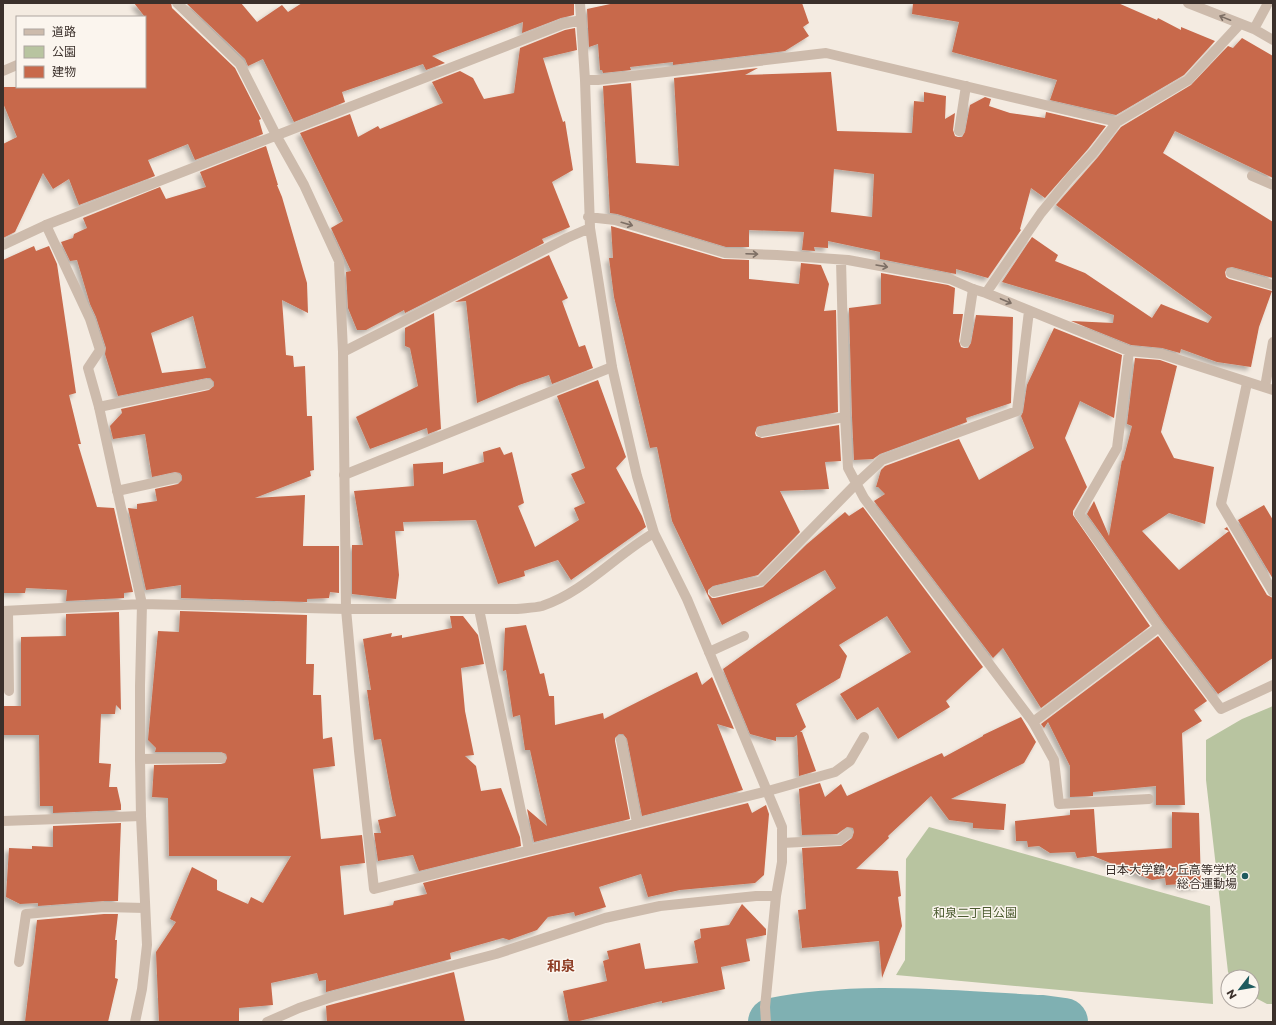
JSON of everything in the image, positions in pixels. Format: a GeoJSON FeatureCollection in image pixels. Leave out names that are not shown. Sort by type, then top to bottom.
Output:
{"type":"FeatureCollection","features":[{"type":"Feature","properties":{"kind":"street"},"geometry":{"type":"LineString","coordinates":[[177,3],[240,64],[276,135],[304,184],[339,261],[343,352],[346,609],[358,743],[374,889],[638,824],[768,791],[835,772],[850,762],[864,737]]}},
{"type":"Feature","properties":{"kind":"street"},"geometry":{"type":"LineString","coordinates":[[580,3],[580,20],[586,80],[588,217],[612,367],[637,476],[654,533],[687,599],[782,827],[782,862],[776,896],[765,1007],[766,1022]]}},
{"type":"Feature","properties":{"kind":"street"},"geometry":{"type":"LineString","coordinates":[[1188,3],[1254,30],[1273,40]]}},
{"type":"Feature","properties":{"kind":"street"},"geometry":{"type":"LineString","coordinates":[[1254,30],[1268,3]]}},
{"type":"Feature","properties":{"kind":"street"},"geometry":{"type":"LineString","coordinates":[[3,245],[46,225],[276,135],[563,24],[580,20]]}},
{"type":"Feature","properties":{"kind":"street"},"geometry":{"type":"LineString","coordinates":[[986,293],[1041,214],[1070,178],[1093,153],[1117,122],[1188,80],[1240,24]]}},
{"type":"Feature","properties":{"kind":"street"},"geometry":{"type":"LineString","coordinates":[[586,80],[826,53],[1117,122]]}},
{"type":"Feature","properties":{"kind":"street"},"geometry":{"type":"LineString","coordinates":[[3,71],[16,65]]}},
{"type":"Feature","properties":{"kind":"street"},"geometry":{"type":"LineString","coordinates":[[959,131],[966,86]]}},
{"type":"Feature","properties":{"kind":"street"},"geometry":{"type":"LineString","coordinates":[[1252,176],[1273,185]]}},
{"type":"Feature","properties":{"kind":"street"},"geometry":{"type":"LineString","coordinates":[[588,217],[615,220],[725,253],[841,260],[950,279],[1129,351],[1161,354],[1269,389],[1273,342]]}},
{"type":"Feature","properties":{"kind":"street"},"geometry":{"type":"LineString","coordinates":[[46,225],[90,319],[100,350],[88,368],[99,407],[142,604],[140,759],[147,945],[136,1022]]}},
{"type":"Feature","properties":{"kind":"street"},"geometry":{"type":"LineString","coordinates":[[343,352],[567,238],[590,228]]}},
{"type":"Feature","properties":{"kind":"street"},"geometry":{"type":"LineString","coordinates":[[841,260],[845,417],[848,468],[856,484],[864,498],[1032,722],[1054,760],[1059,804],[1149,799]]}},
{"type":"Feature","properties":{"kind":"street"},"geometry":{"type":"LineString","coordinates":[[1231,273],[1273,285]]}},
{"type":"Feature","properties":{"kind":"street"},"geometry":{"type":"LineString","coordinates":[[965,342],[972,289]]}},
{"type":"Feature","properties":{"kind":"street"},"geometry":{"type":"LineString","coordinates":[[714,592],[761,581],[856,484],[882,460],[1016,411],[1029,311]]}},
{"type":"Feature","properties":{"kind":"street"},"geometry":{"type":"LineString","coordinates":[[1129,351],[1117,448],[1079,514],[1220,710],[1273,685]]}},
{"type":"Feature","properties":{"kind":"street"},"geometry":{"type":"LineString","coordinates":[[344,475],[612,367]]}},
{"type":"Feature","properties":{"kind":"street"},"geometry":{"type":"LineString","coordinates":[[1247,382],[1221,504],[1273,592]]}},
{"type":"Feature","properties":{"kind":"street"},"geometry":{"type":"LineString","coordinates":[[99,407],[208,384]]}},
{"type":"Feature","properties":{"kind":"street"},"geometry":{"type":"LineString","coordinates":[[761,432],[845,417]]}},
{"type":"Feature","properties":{"kind":"street"},"geometry":{"type":"LineString","coordinates":[[117,491],[176,478]]}},
{"type":"Feature","properties":{"kind":"street"},"geometry":{"type":"LineString","coordinates":[[9,691],[6,611],[142,604],[346,609],[518,609],[541,606],[562,598],[594,576],[638,542],[654,533]]}},
{"type":"Feature","properties":{"kind":"street"},"geometry":{"type":"LineString","coordinates":[[479,609],[529,850]]}},
{"type":"Feature","properties":{"kind":"street"},"geometry":{"type":"LineString","coordinates":[[1032,722],[1159,627]]}},
{"type":"Feature","properties":{"kind":"street"},"geometry":{"type":"LineString","coordinates":[[709,652],[744,636]]}},
{"type":"Feature","properties":{"kind":"street"},"geometry":{"type":"LineString","coordinates":[[621,740],[638,824]]}},
{"type":"Feature","properties":{"kind":"street"},"geometry":{"type":"LineString","coordinates":[[140,759],[221,758]]}},
{"type":"Feature","properties":{"kind":"street"},"geometry":{"type":"LineString","coordinates":[[3,821],[141,816]]}},
{"type":"Feature","properties":{"kind":"street"},"geometry":{"type":"LineString","coordinates":[[782,844],[840,840],[848,833]]}},
{"type":"Feature","properties":{"kind":"street"},"geometry":{"type":"LineString","coordinates":[[266,1022],[299,1008],[332,997],[496,954],[605,918],[660,906],[756,896],[776,896]]}},
{"type":"Feature","properties":{"kind":"street"},"geometry":{"type":"LineString","coordinates":[[19,962],[26,914],[104,907],[145,908]]}},
{"type":"Feature","properties":{"kind":"green space","name":"日本大学鶴ヶ丘高等学校 総合運動場"},"geometry":{"type":"Polygon","coordinates":[[[1273,706],[1273,1004],[1267,1004],[1260,1000],[1260,969],[1228,969],[1206,780],[1206,740],[1242,719],[1273,706]]]}},
{"type":"Feature","properties":{"kind":"green space","name":"和泉二丁目公園"},"geometry":{"type":"Polygon","coordinates":[[[929,827],[1210,906],[1213,1004],[896,975],[905,960],[906,859],[929,827]]]}},
{"type":"Feature","properties":{"kind":"building"},"geometry":{"type":"Polygon","coordinates":[[[134,3],[171,3],[172,8],[235,68],[261,119],[259,120],[263,134],[195,160],[188,144],[148,160],[155,176],[79,205],[69,179],[53,189],[43,173],[15,232],[3,238],[3,144],[17,137],[3,103],[3,87],[146,88],[146,16],[144,16],[134,3]]]}},
{"type":"Feature","properties":{"kind":"building"},"geometry":{"type":"Polygon","coordinates":[[[186,3],[241,3],[257,22],[282,5],[288,12],[302,3],[574,3],[574,15],[561,18],[522,33],[523,22],[432,56],[445,63],[426,70],[423,64],[342,92],[345,102],[294,122],[263,59],[248,66],[245,59],[186,3]]]}},
{"type":"Feature","properties":{"kind":"building"},"geometry":{"type":"Polygon","coordinates":[[[615,3],[802,3],[809,23],[803,27],[809,36],[785,51],[673,65],[673,62],[630,67],[631,70],[603,73],[602,70],[600,70],[598,44],[589,47],[587,9],[615,3]]]}},
{"type":"Feature","properties":{"kind":"building"},"geometry":{"type":"Polygon","coordinates":[[[913,3],[1118,3],[1157,20],[1158,18],[1181,30],[1181,27],[1215,41],[1184,75],[1116,115],[1050,100],[1057,80],[952,52],[959,22],[912,14],[913,3]]]}},
{"type":"Feature","properties":{"kind":"building"},"geometry":{"type":"Polygon","coordinates":[[[575,28],[577,50],[543,58],[563,122],[565,121],[573,170],[552,182],[570,227],[542,239],[544,243],[405,313],[404,310],[366,330],[357,330],[348,308],[346,272],[351,271],[331,228],[343,221],[300,133],[350,114],[358,137],[378,126],[380,129],[443,103],[432,82],[460,71],[473,78],[484,99],[514,93],[520,48],[565,30],[575,28]]]}},
{"type":"Feature","properties":{"kind":"building"},"geometry":{"type":"Polygon","coordinates":[[[1242,38],[1273,56],[1273,178],[1175,131],[1163,153],[1273,222],[1273,278],[1232,267],[1227,268],[1225,272],[1226,277],[1229,279],[1272,291],[1259,327],[1251,367],[1217,362],[1181,349],[1180,353],[1162,348],[1131,345],[1071,321],[1113,323],[1114,315],[1002,282],[1032,237],[1058,255],[1055,261],[1085,273],[1152,318],[1161,304],[1208,323],[1212,317],[1056,205],[1098,157],[1121,127],[1191,85],[1228,46],[1233,48],[1242,38]]]}},
{"type":"Feature","properties":{"kind":"building"},"geometry":{"type":"Polygon","coordinates":[[[758,68],[745,75],[831,72],[837,131],[912,133],[914,101],[924,102],[924,92],[946,96],[945,119],[955,113],[953,130],[955,136],[958,137],[962,137],[965,132],[970,105],[985,97],[991,99],[989,106],[1010,113],[1045,118],[1046,112],[1106,126],[1045,198],[1031,188],[1020,229],[1021,230],[988,278],[956,269],[956,274],[880,259],[880,252],[828,241],[828,248],[814,247],[815,251],[802,250],[804,232],[749,230],[749,247],[726,247],[610,213],[603,86],[631,83],[636,163],[679,166],[674,78],[758,68]],[[834,169],[831,212],[872,217],[874,174],[834,169]]]}},
{"type":"Feature","properties":{"kind":"building"},"geometry":{"type":"Polygon","coordinates":[[[266,146],[282,197],[307,283],[308,313],[282,300],[286,355],[293,356],[294,367],[305,366],[307,416],[312,416],[314,470],[310,471],[311,476],[255,498],[305,495],[303,546],[339,546],[339,593],[330,592],[329,598],[307,599],[307,602],[181,598],[181,585],[146,590],[128,508],[137,509],[137,504],[157,501],[155,489],[178,484],[182,480],[182,476],[180,473],[175,472],[152,477],[145,434],[113,439],[110,426],[122,413],[121,409],[209,390],[214,386],[214,382],[210,378],[207,378],[118,396],[105,354],[106,348],[90,304],[77,260],[70,261],[61,242],[73,238],[74,234],[87,228],[83,218],[160,187],[166,199],[206,187],[200,172],[266,146]],[[193,316],[151,333],[162,373],[206,368],[193,316]]]}},
{"type":"Feature","properties":{"kind":"building"},"geometry":{"type":"Polygon","coordinates":[[[611,226],[723,259],[749,260],[749,279],[799,284],[801,263],[821,265],[829,284],[824,311],[836,310],[838,412],[760,426],[757,427],[755,433],[756,436],[762,438],[839,425],[841,461],[825,462],[829,489],[780,491],[800,532],[758,575],[713,586],[708,590],[708,594],[712,598],[715,598],[763,587],[807,544],[845,512],[849,516],[863,507],[983,667],[946,701],[950,707],[898,739],[878,707],[857,720],[840,694],[911,652],[887,616],[839,645],[847,656],[840,678],[796,704],[806,727],[800,732],[802,732],[816,771],[799,776],[797,735],[794,737],[776,737],[776,741],[750,734],[723,669],[836,588],[825,570],[722,625],[672,521],[657,447],[650,448],[614,297],[609,258],[613,258],[611,226]]]}},
{"type":"Feature","properties":{"kind":"building"},"geometry":{"type":"Polygon","coordinates":[[[34,246],[36,251],[49,246],[57,264],[76,393],[69,395],[81,444],[78,444],[97,507],[114,508],[133,592],[124,593],[124,598],[66,601],[67,590],[26,588],[25,593],[3,593],[3,260],[34,246]]]}},
{"type":"Feature","properties":{"kind":"building"},"geometry":{"type":"Polygon","coordinates":[[[549,255],[568,298],[562,301],[579,347],[585,345],[593,368],[552,384],[549,375],[519,385],[477,403],[466,301],[455,302],[549,255]]]}},
{"type":"Feature","properties":{"kind":"building"},"geometry":{"type":"Polygon","coordinates":[[[881,273],[948,285],[955,288],[953,314],[963,314],[959,341],[961,347],[964,348],[968,348],[971,343],[976,315],[1013,317],[1011,403],[966,418],[967,422],[880,454],[873,459],[854,460],[849,308],[881,304],[881,273]]]}},
{"type":"Feature","properties":{"kind":"building"},"geometry":{"type":"Polygon","coordinates":[[[434,313],[441,429],[428,434],[427,428],[370,449],[356,417],[418,386],[410,348],[405,346],[405,328],[434,313]]]}},
{"type":"Feature","properties":{"kind":"building"},"geometry":{"type":"Polygon","coordinates":[[[1054,328],[1122,355],[1114,418],[1080,401],[1065,438],[1087,487],[1073,511],[1073,515],[1150,626],[1041,708],[1003,648],[993,658],[874,501],[885,494],[878,487],[876,487],[881,470],[885,466],[959,439],[979,480],[1034,448],[1021,416],[1023,412],[1027,385],[1054,328]]]}},
{"type":"Feature","properties":{"kind":"building"},"geometry":{"type":"Polygon","coordinates":[[[1135,358],[1160,360],[1177,366],[1161,432],[1174,458],[1214,467],[1205,524],[1169,513],[1142,531],[1179,570],[1229,531],[1224,529],[1227,527],[1267,595],[1273,598],[1273,658],[1218,694],[1164,623],[1087,514],[1094,501],[1109,536],[1122,460],[1123,461],[1132,426],[1127,424],[1135,358]]]}},
{"type":"Feature","properties":{"kind":"building"},"geometry":{"type":"Polygon","coordinates":[[[598,380],[626,457],[616,468],[642,516],[646,527],[571,580],[558,560],[524,571],[525,576],[498,584],[476,520],[403,522],[404,531],[395,531],[399,575],[396,599],[352,594],[352,545],[363,545],[354,491],[414,486],[413,464],[443,462],[443,474],[484,462],[483,452],[500,447],[504,455],[512,452],[524,503],[518,506],[535,547],[579,520],[574,508],[585,503],[571,474],[585,468],[557,396],[598,380]]]}},
{"type":"Feature","properties":{"kind":"building"},"geometry":{"type":"Polygon","coordinates":[[[1264,505],[1273,520],[1273,579],[1238,520],[1264,505]]]}},
{"type":"Feature","properties":{"kind":"building"},"geometry":{"type":"Polygon","coordinates":[[[180,611],[307,615],[306,664],[314,664],[313,695],[321,695],[323,739],[332,737],[335,766],[313,769],[321,839],[362,835],[365,863],[340,866],[344,915],[393,905],[394,901],[427,894],[423,883],[748,803],[752,813],[766,805],[769,814],[764,875],[755,883],[680,890],[648,897],[641,874],[599,887],[606,907],[575,916],[574,912],[548,917],[537,930],[509,940],[503,938],[450,953],[451,959],[326,992],[326,980],[319,981],[317,973],[271,983],[273,1005],[239,1008],[239,1022],[159,1022],[156,952],[176,922],[170,919],[192,867],[217,880],[217,890],[248,904],[251,897],[263,903],[291,856],[169,856],[168,798],[152,797],[154,765],[221,764],[225,763],[227,758],[226,754],[221,752],[155,752],[156,748],[148,740],[158,631],[179,632],[180,611]]]}},
{"type":"Feature","properties":{"kind":"building"},"geometry":{"type":"Polygon","coordinates":[[[119,612],[121,710],[116,705],[115,714],[101,714],[99,763],[111,764],[109,787],[117,787],[121,810],[53,813],[53,806],[40,806],[39,735],[3,735],[3,706],[21,706],[21,637],[66,636],[66,614],[119,612]]]}},
{"type":"Feature","properties":{"kind":"building"},"geometry":{"type":"Polygon","coordinates":[[[450,616],[463,616],[478,635],[484,664],[461,668],[465,711],[474,755],[465,756],[476,766],[481,791],[501,788],[520,837],[521,846],[419,871],[413,855],[378,861],[374,833],[381,833],[378,820],[396,816],[381,739],[374,740],[367,690],[371,690],[363,639],[392,633],[391,637],[402,635],[402,638],[452,628],[450,616]]]}},
{"type":"Feature","properties":{"kind":"building"},"geometry":{"type":"Polygon","coordinates":[[[526,625],[540,674],[544,673],[549,696],[554,696],[555,725],[603,713],[604,719],[697,672],[702,685],[712,677],[734,729],[717,724],[743,790],[642,816],[627,739],[623,734],[619,734],[615,738],[615,741],[630,819],[534,842],[527,809],[547,826],[530,750],[525,750],[520,715],[513,717],[506,670],[503,671],[505,628],[526,625]]]}},
{"type":"Feature","properties":{"kind":"building"},"geometry":{"type":"Polygon","coordinates":[[[1158,636],[1207,701],[1194,710],[1202,721],[1182,733],[1185,805],[1156,805],[1156,786],[1093,792],[1093,796],[1070,797],[1070,766],[1048,722],[1044,728],[1041,724],[1158,636]]]}},
{"type":"Feature","properties":{"kind":"building"},"geometry":{"type":"Polygon","coordinates":[[[1021,717],[1036,742],[1024,763],[951,799],[1006,804],[1004,830],[973,828],[973,823],[949,820],[931,796],[888,836],[889,838],[856,869],[898,871],[901,896],[898,897],[902,926],[882,978],[879,941],[802,948],[798,910],[806,909],[802,848],[841,846],[852,838],[854,832],[853,828],[847,827],[837,834],[802,835],[799,789],[820,783],[825,797],[841,784],[847,796],[942,753],[944,757],[983,735],[1021,717]]]}},
{"type":"Feature","properties":{"kind":"building"},"geometry":{"type":"Polygon","coordinates":[[[1094,809],[1097,853],[1172,848],[1172,812],[1199,813],[1201,886],[1181,888],[1181,884],[1166,885],[1165,878],[1152,880],[1093,856],[1077,858],[1075,852],[1050,853],[1039,846],[1028,847],[1027,841],[1016,841],[1015,821],[1070,815],[1070,810],[1094,809]]]}},
{"type":"Feature","properties":{"kind":"building"},"geometry":{"type":"Polygon","coordinates":[[[121,823],[118,901],[38,906],[38,903],[20,904],[6,897],[9,848],[32,849],[32,846],[53,847],[53,826],[121,823]]]}},
{"type":"Feature","properties":{"kind":"building"},"geometry":{"type":"Polygon","coordinates":[[[742,904],[766,929],[766,935],[746,939],[750,961],[721,967],[725,989],[662,1003],[662,1001],[575,1022],[569,1022],[563,991],[607,981],[603,961],[609,959],[607,951],[640,943],[645,969],[698,963],[694,941],[701,938],[700,929],[729,925],[742,904]]]}},
{"type":"Feature","properties":{"kind":"building"},"geometry":{"type":"Polygon","coordinates":[[[118,914],[115,940],[117,940],[115,978],[118,979],[108,1022],[25,1022],[37,920],[118,914]]]}},
{"type":"Feature","properties":{"kind":"building"},"geometry":{"type":"Polygon","coordinates":[[[454,972],[465,1022],[327,1022],[326,1006],[454,972]]]}},
{"type":"Feature","properties":{"kind":"waterway"},"geometry":{"type":"LineString","coordinates":[[772,1022],[839,1013],[873,1012],[940,1013],[1042,1019],[1064,1022]]}},
{"type":"Feature","properties":{"kind":"place","name":"日本大学鶴ヶ丘高等学校 総合運動場"},"geometry":{"type":"Point","coordinates":[1245,876]}},
{"type":"Feature","properties":{"kind":"district","name":"和泉"},"geometry":{"type":"Point","coordinates":[561,966]}}]}
